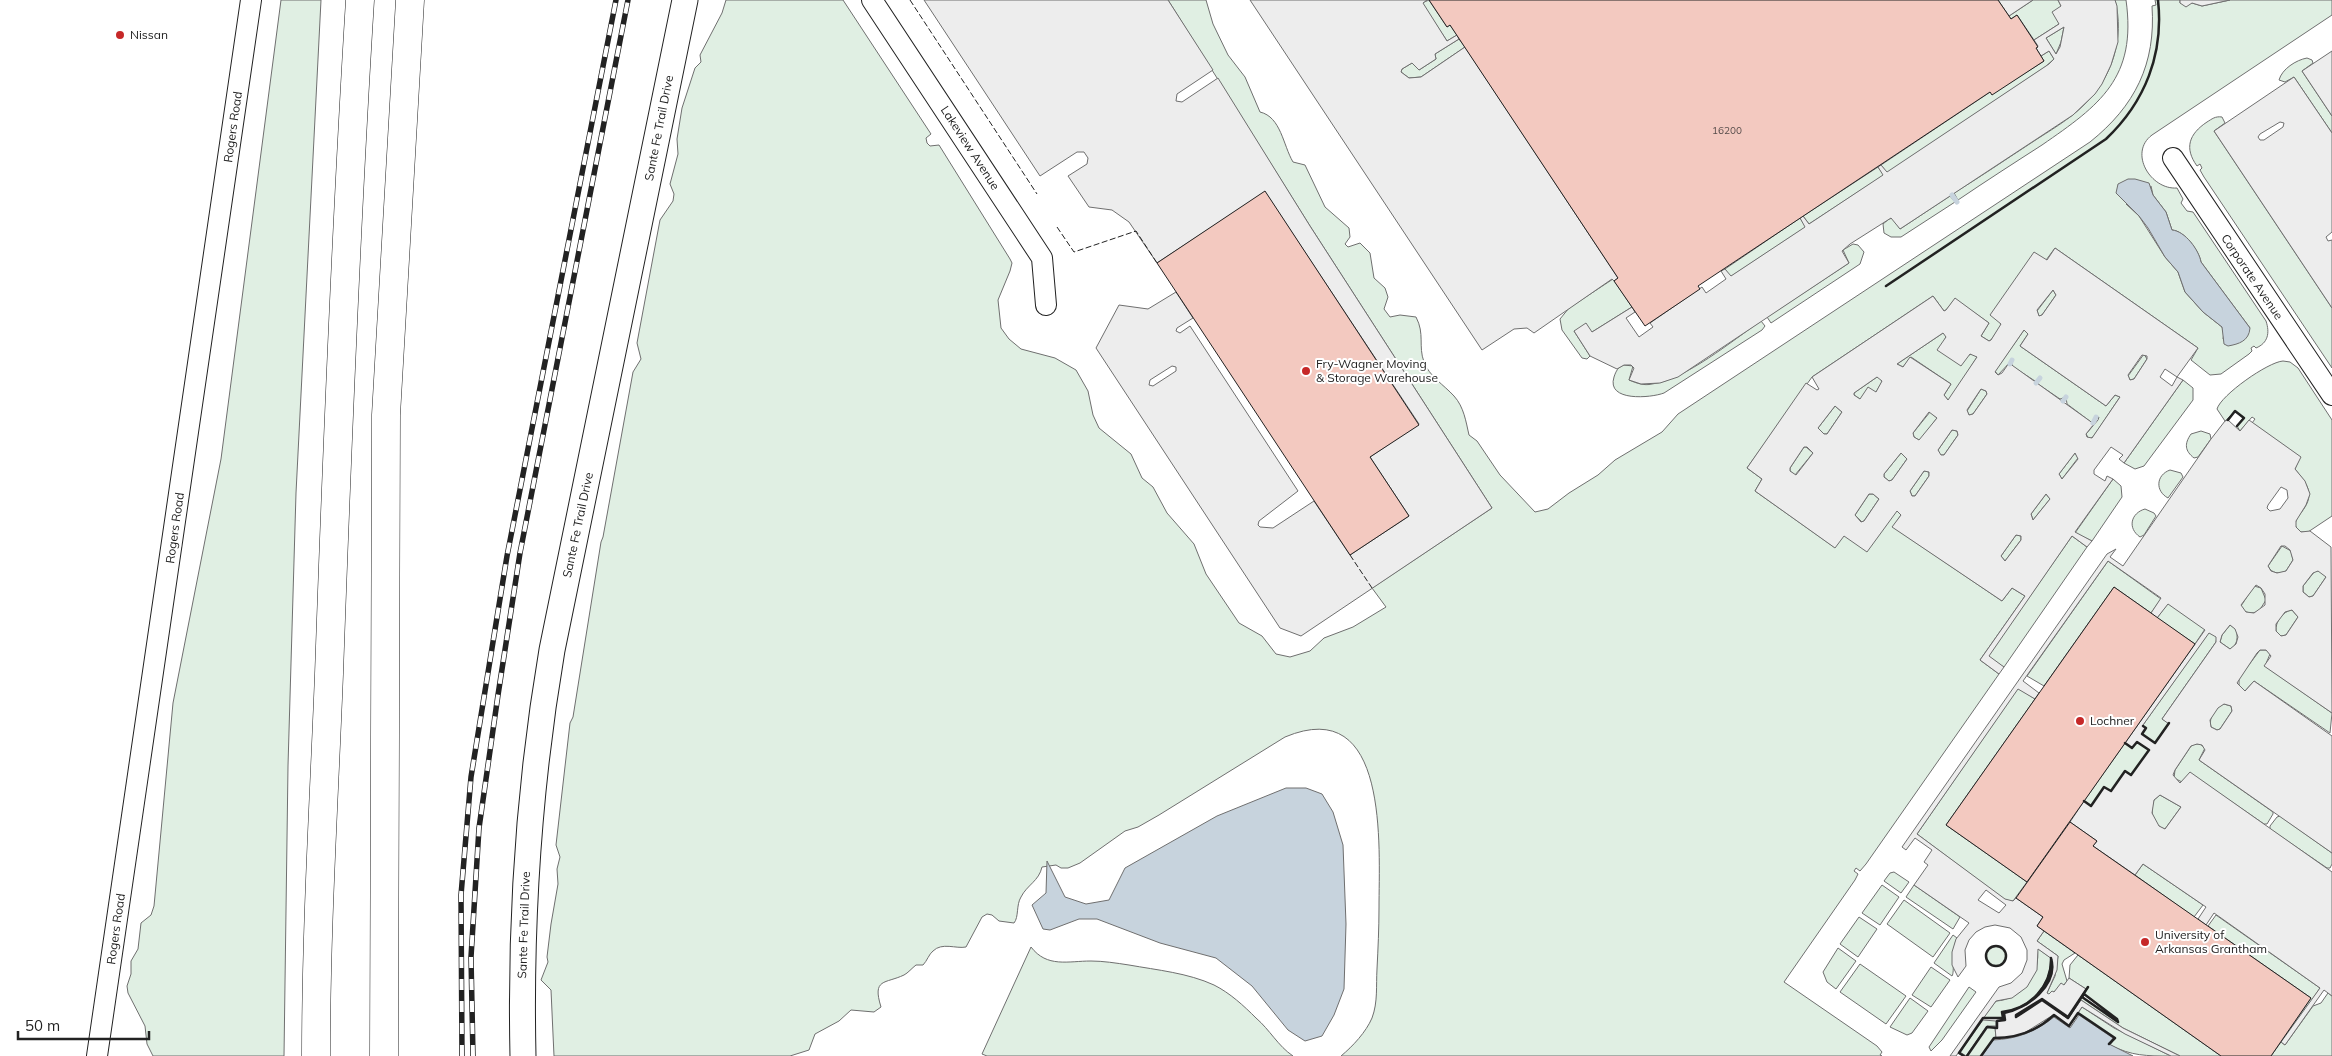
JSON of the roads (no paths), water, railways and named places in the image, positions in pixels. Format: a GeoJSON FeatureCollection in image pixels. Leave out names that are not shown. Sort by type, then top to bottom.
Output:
{"type":"FeatureCollection","features":[{"type":"Feature","properties":{"kind":"highway"},"geometry":{"type":"LineString","coordinates":[[316,1056],[316,962],[335,474],[360,0]]}},
{"type":"Feature","properties":{"kind":"highway"},"geometry":{"type":"LineString","coordinates":[[384,1056],[386,415],[410,0]]}},
{"type":"Feature","properties":{"kind":"highway"},"geometry":{"type":"LineString","coordinates":[[407,52],[418,0]]}},
{"type":"Feature","properties":{"kind":"main road","name":"Sante Fe Trail Drive"},"geometry":{"type":"LineString","coordinates":[[523,1056],[522,1000],[525,871],[541,714],[552,650],[685,0]]}},
{"type":"Feature","properties":{"kind":"street","name":"Rogers Road"},"geometry":{"type":"LineString","coordinates":[[97,1056],[251,0]]}},
{"type":"Feature","properties":{"kind":"street","name":"Lakeview Avenue"},"geometry":{"type":"LineString","coordinates":[[872,0],[1042,258],[1046,304]]}},
{"type":"Feature","properties":{"kind":"street","name":"Corporate Avenue"},"geometry":{"type":"LineString","coordinates":[[2173,158],[2332,395]]}},
{"type":"Feature","properties":{"kind":"waterway"},"geometry":{"type":"LineString","coordinates":[[1952,195],[1957,202]]}},
{"type":"Feature","properties":{"kind":"waterway"},"geometry":{"type":"LineString","coordinates":[[2010,364],[2012,360]]}},
{"type":"Feature","properties":{"kind":"waterway"},"geometry":{"type":"LineString","coordinates":[[2036,383],[2040,378]]}},
{"type":"Feature","properties":{"kind":"waterway"},"geometry":{"type":"LineString","coordinates":[[2063,401],[2066,397]]}},
{"type":"Feature","properties":{"kind":"waterway"},"geometry":{"type":"LineString","coordinates":[[2093,423],[2096,417]]}},
{"type":"Feature","properties":{"kind":"railway"},"geometry":{"type":"LineString","coordinates":[[462,1056],[461,895],[471,777],[507,556],[616,0]]}},
{"type":"Feature","properties":{"kind":"railway"},"geometry":{"type":"LineString","coordinates":[[473,1056],[471,957],[479,828],[498,695],[520,553],[628,0]]}},
{"type":"Feature","properties":{"kind":"place","name":"Nissan"},"geometry":{"type":"Point","coordinates":[120,35]}},
{"type":"Feature","properties":{"kind":"place","name":"Fry-Wagner Moving & Storage Warehouse"},"geometry":{"type":"Point","coordinates":[1306,371]}},
{"type":"Feature","properties":{"kind":"place","name":"Lochner"},"geometry":{"type":"Point","coordinates":[2080,721]}},
{"type":"Feature","properties":{"kind":"place","name":"University of Arkansas Grantham"},"geometry":{"type":"Point","coordinates":[2145,942]}}]}
